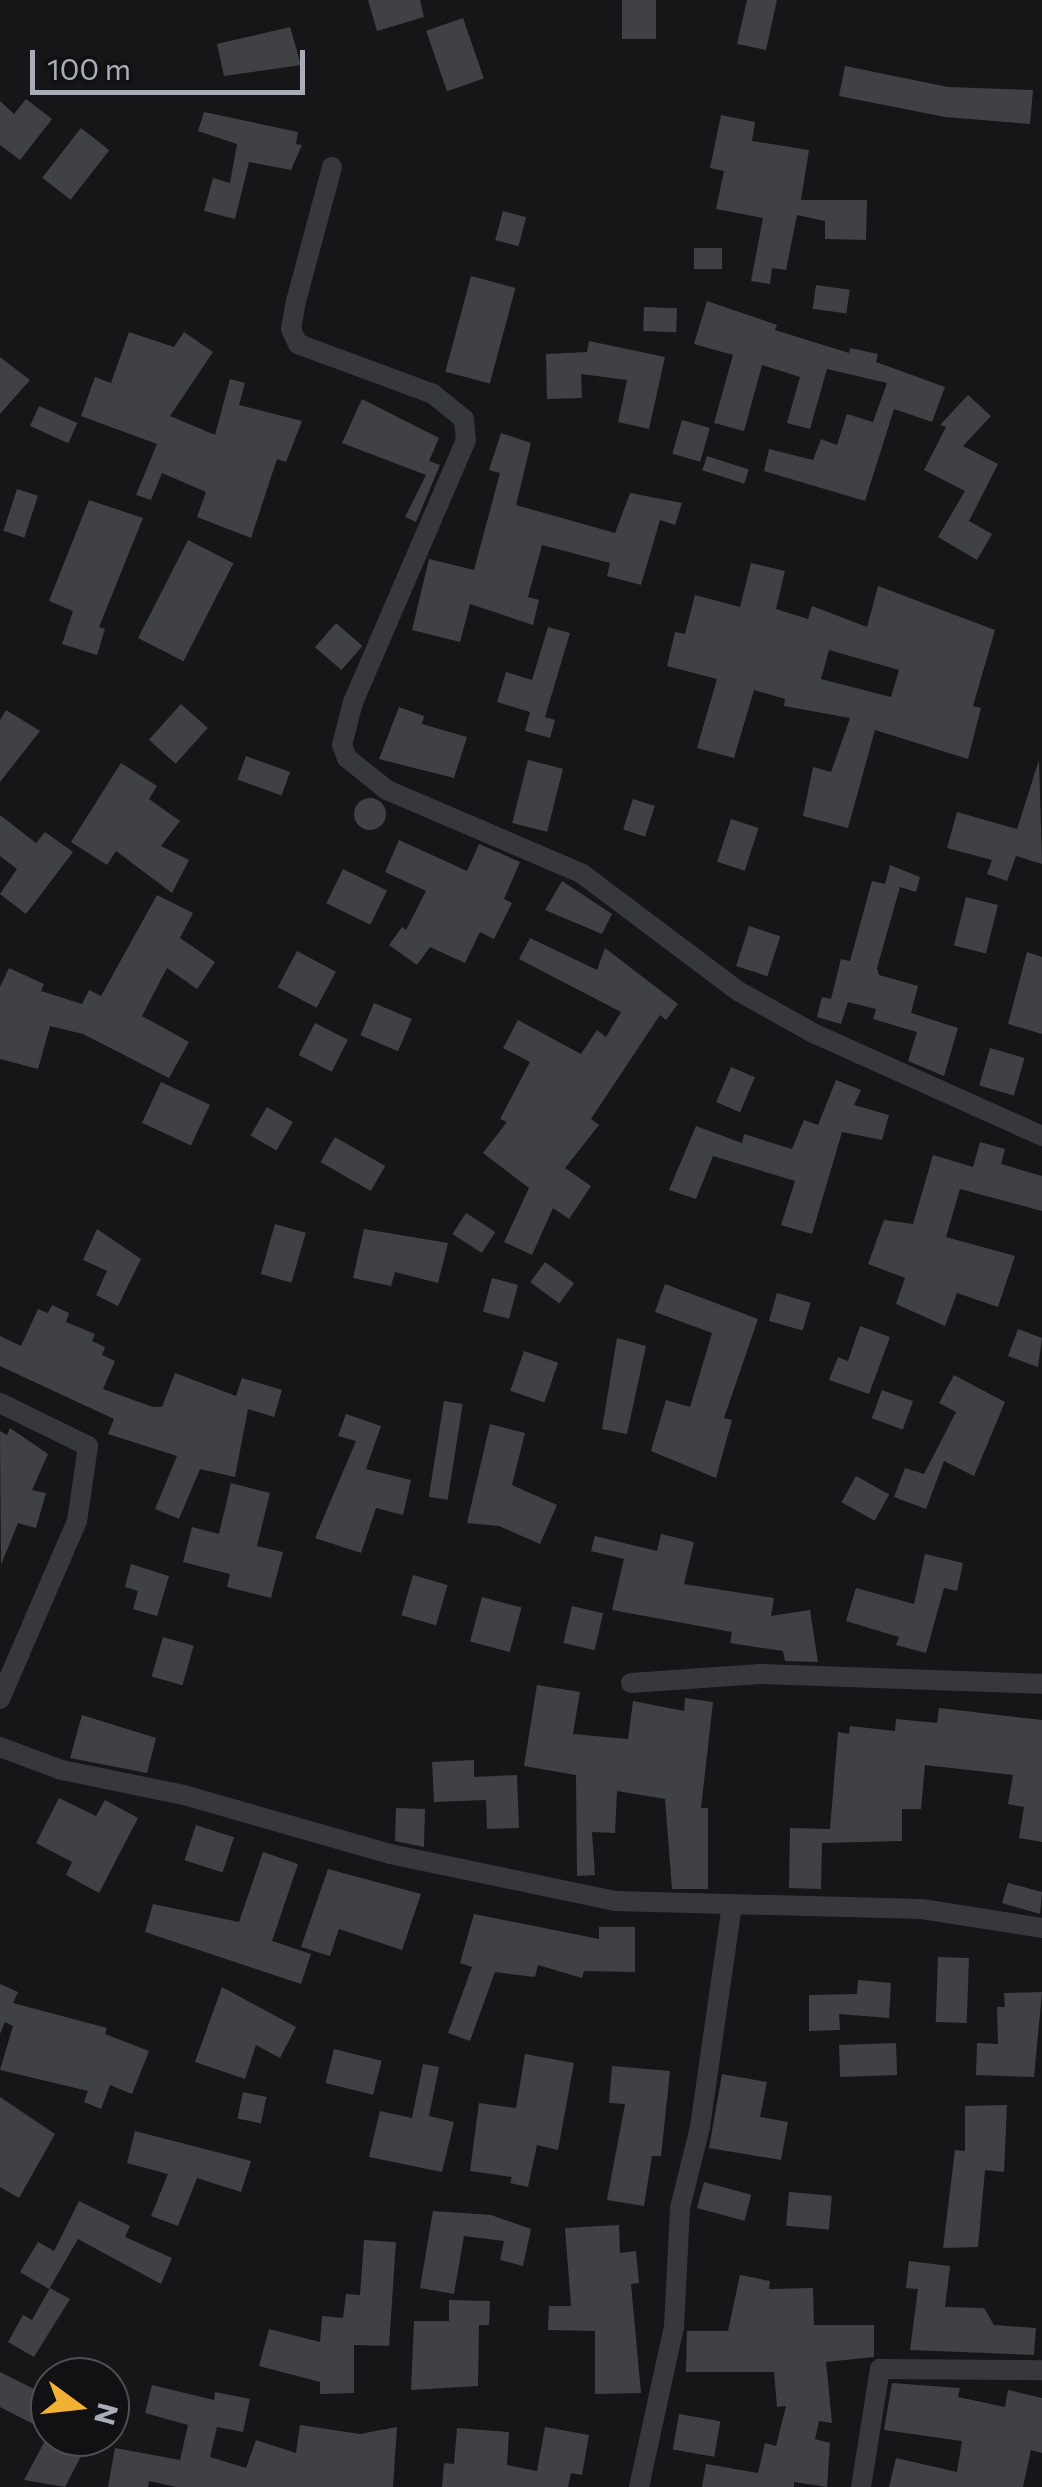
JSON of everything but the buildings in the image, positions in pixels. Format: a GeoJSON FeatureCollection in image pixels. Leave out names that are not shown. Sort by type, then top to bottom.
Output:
{"type":"FeatureCollection","features":[{"type":"Feature","properties":{"kind":"street"},"geometry":{"type":"LineString","coordinates":[[332,167],[296,301],[291,329],[298,344],[433,394],[464,419],[466,440],[353,702],[342,745],[347,758],[387,790],[581,873],[738,992],[813,1033],[1042,1136]]}},
{"type":"Feature","properties":{"kind":"street"},"geometry":{"type":"LineString","coordinates":[[0,1403],[88,1446],[77,1521],[0,1700]]}},
{"type":"Feature","properties":{"kind":"street"},"geometry":{"type":"LineString","coordinates":[[630,1683],[760,1674],[1042,1684]]}},
{"type":"Feature","properties":{"kind":"street"},"geometry":{"type":"LineString","coordinates":[[0,1747],[62,1770],[184,1795],[390,1854],[616,1901],[922,1908],[1042,1928]]}},
{"type":"Feature","properties":{"kind":"street"},"geometry":{"type":"LineString","coordinates":[[639,2487],[674,2327],[680,2208],[700,2126],[732,1905]]}},
{"type":"Feature","properties":{"kind":"street"},"geometry":{"type":"LineString","coordinates":[[862,2487],[880,2369],[1042,2370]]}}]}
